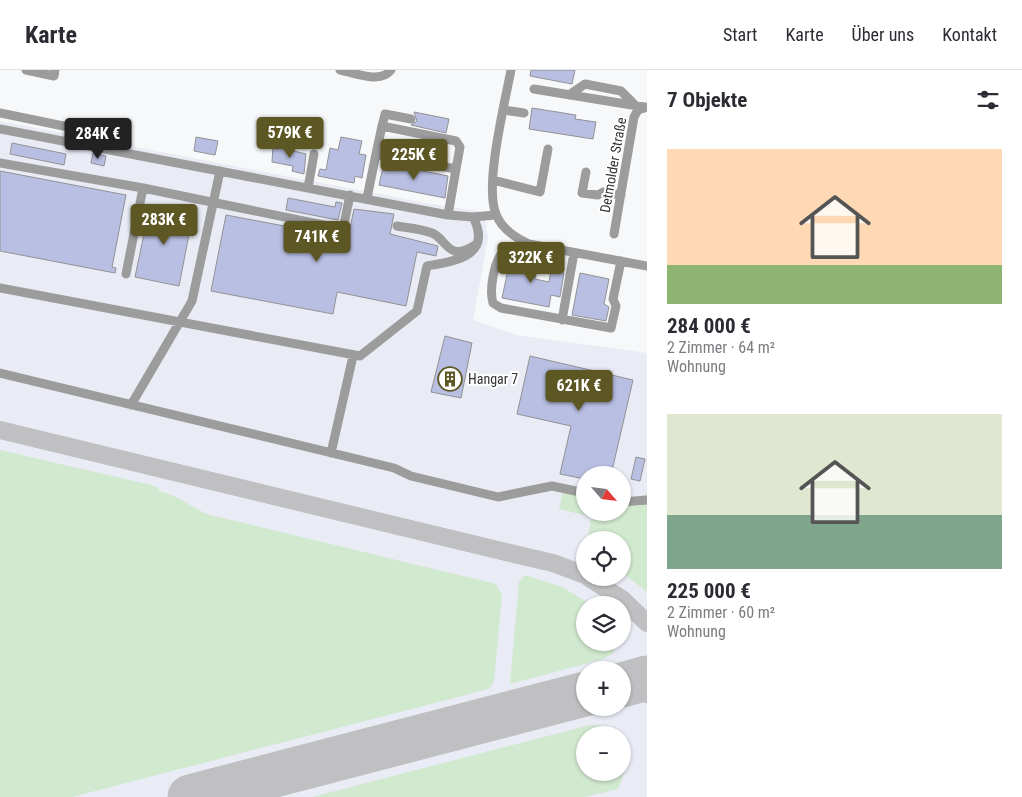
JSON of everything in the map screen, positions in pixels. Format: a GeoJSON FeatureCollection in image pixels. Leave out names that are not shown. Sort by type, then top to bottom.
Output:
{"type":"FeatureCollection","features":[{"type":"Feature","properties":{"kind":"lane"},"geometry":{"type":"LineString","coordinates":[[26,70],[54,76],[55,70]]}},
{"type":"Feature","properties":{"kind":"lane"},"geometry":{"type":"LineString","coordinates":[[340,70],[378,78],[389,74],[391,70]]}},
{"type":"Feature","properties":{"kind":"lane"},"geometry":{"type":"LineString","coordinates":[[511,70],[493,180],[493,203],[496,215],[504,227],[520,240],[547,248],[647,266]]}},
{"type":"Feature","properties":{"kind":"lane"},"geometry":{"type":"LineString","coordinates":[[573,96],[586,84],[621,91],[640,106]]}},
{"type":"Feature","properties":{"kind":"lane"},"geometry":{"type":"LineString","coordinates":[[534,89],[640,106]]}},
{"type":"Feature","properties":{"kind":"lane","name":"Detmolder Straße"},"geometry":{"type":"LineString","coordinates":[[614,234],[634,117],[640,106]]}},
{"type":"Feature","properties":{"kind":"lane"},"geometry":{"type":"LineString","coordinates":[[504,110],[524,113]]}},
{"type":"Feature","properties":{"kind":"lane"},"geometry":{"type":"LineString","coordinates":[[0,113],[73,128],[70,142]]}},
{"type":"Feature","properties":{"kind":"lane"},"geometry":{"type":"LineString","coordinates":[[368,198],[386,114],[411,119]]}},
{"type":"Feature","properties":{"kind":"lane"},"geometry":{"type":"LineString","coordinates":[[382,126],[456,141],[460,147],[448,215]]}},
{"type":"Feature","properties":{"kind":"lane"},"geometry":{"type":"LineString","coordinates":[[0,128],[448,215],[473,217],[496,215]]}},
{"type":"Feature","properties":{"kind":"lane"},"geometry":{"type":"LineString","coordinates":[[493,180],[540,192],[548,149]]}},
{"type":"Feature","properties":{"kind":"lane"},"geometry":{"type":"LineString","coordinates":[[308,188],[314,154]]}},
{"type":"Feature","properties":{"kind":"lane"},"geometry":{"type":"LineString","coordinates":[[376,154],[456,169]]}},
{"type":"Feature","properties":{"kind":"lane"},"geometry":{"type":"LineString","coordinates":[[0,163],[143,188],[343,229],[350,195]]}},
{"type":"Feature","properties":{"kind":"lane"},"geometry":{"type":"LineString","coordinates":[[131,405],[192,301],[220,171]]}},
{"type":"Feature","properties":{"kind":"lane"},"geometry":{"type":"LineString","coordinates":[[586,172],[582,193],[598,195],[603,192],[621,195]]}},
{"type":"Feature","properties":{"kind":"lane"},"geometry":{"type":"LineString","coordinates":[[126,274],[143,188]]}},
{"type":"Feature","properties":{"kind":"lane"},"geometry":{"type":"LineString","coordinates":[[0,288],[360,356],[417,311],[427,266],[467,257],[476,245],[479,234],[473,217]]}},
{"type":"Feature","properties":{"kind":"lane"},"geometry":{"type":"LineString","coordinates":[[397,226],[434,234],[445,246],[455,251],[470,249],[476,245]]}},
{"type":"Feature","properties":{"kind":"lane"},"geometry":{"type":"LineString","coordinates":[[547,248],[545,258],[512,250],[502,253],[498,260],[491,298],[493,303],[501,308],[610,328],[616,306],[613,300],[621,262]]}},
{"type":"Feature","properties":{"kind":"lane"},"geometry":{"type":"LineString","coordinates":[[562,320],[574,253]]}},
{"type":"Feature","properties":{"kind":"lane"},"geometry":{"type":"LineString","coordinates":[[331,453],[353,356]]}},
{"type":"Feature","properties":{"kind":"lane"},"geometry":{"type":"LineString","coordinates":[[0,373],[394,468],[411,476],[498,497],[552,486],[576,491]]}},
{"type":"Feature","properties":{"kind":"lane"},"geometry":{"type":"LineString","coordinates":[[631,501],[647,500]]}},
{"type":"Feature","properties":{"kind":"shaded area"},"geometry":{"type":"Polygon","coordinates":[[[0,121],[426,203],[484,212],[488,238],[473,320],[516,335],[647,353],[647,797],[0,797],[0,121]]]}},
{"type":"Feature","properties":{"kind":"green space"},"geometry":{"type":"Polygon","coordinates":[[[0,450],[151,485],[159,488],[159,491],[210,515],[496,584],[502,595],[494,682],[489,689],[72,797],[0,797],[0,450]]]}},
{"type":"Feature","properties":{"kind":"green space"},"geometry":{"type":"Polygon","coordinates":[[[563,491],[576,495],[576,513],[559,509],[563,491]]]}},
{"type":"Feature","properties":{"kind":"green space"},"geometry":{"type":"Polygon","coordinates":[[[647,493],[647,592],[631,579],[631,531],[589,531],[591,521],[631,521],[631,502],[647,493]]]}},
{"type":"Feature","properties":{"kind":"green space"},"geometry":{"type":"Polygon","coordinates":[[[525,575],[562,587],[577,596],[576,651],[614,651],[613,653],[596,661],[576,661],[576,666],[510,684],[519,582],[525,575]]]}},
{"type":"Feature","properties":{"kind":"green space"},"geometry":{"type":"Polygon","coordinates":[[[576,729],[576,781],[621,781],[618,789],[585,797],[312,797],[576,729]]]}},
{"type":"Feature","properties":{"kind":"building"},"geometry":{"type":"Polygon","coordinates":[[[531,70],[575,70],[572,84],[530,76],[531,70]]]}},
{"type":"Feature","properties":{"kind":"building"},"geometry":{"type":"Polygon","coordinates":[[[532,108],[576,115],[575,119],[596,122],[593,139],[529,129],[532,108]]]}},
{"type":"Feature","properties":{"kind":"building"},"geometry":{"type":"Polygon","coordinates":[[[414,112],[449,119],[446,133],[411,125],[417,121],[414,112]]]}},
{"type":"Feature","properties":{"kind":"building"},"geometry":{"type":"Polygon","coordinates":[[[196,137],[218,141],[215,155],[194,151],[196,137]]]}},
{"type":"Feature","properties":{"kind":"building"},"geometry":{"type":"Polygon","coordinates":[[[341,137],[362,141],[359,154],[366,155],[362,178],[355,176],[354,183],[318,176],[320,169],[326,170],[330,148],[338,150],[341,137]]]}},
{"type":"Feature","properties":{"kind":"building"},"geometry":{"type":"Polygon","coordinates":[[[12,143],[66,154],[64,165],[10,154],[12,143]]]}},
{"type":"Feature","properties":{"kind":"building"},"geometry":{"type":"Polygon","coordinates":[[[273,146],[306,154],[304,174],[292,171],[293,166],[272,162],[273,146]]]}},
{"type":"Feature","properties":{"kind":"building"},"geometry":{"type":"Polygon","coordinates":[[[93,153],[106,156],[104,166],[91,163],[93,153]]]}},
{"type":"Feature","properties":{"kind":"building"},"geometry":{"type":"Polygon","coordinates":[[[384,163],[448,176],[445,198],[379,185],[384,163]]]}},
{"type":"Feature","properties":{"kind":"building"},"geometry":{"type":"Polygon","coordinates":[[[0,171],[126,195],[112,267],[116,268],[115,273],[0,251],[0,171]]]}},
{"type":"Feature","properties":{"kind":"building"},"geometry":{"type":"Polygon","coordinates":[[[288,198],[335,207],[336,202],[342,203],[338,220],[286,210],[288,198]]]}},
{"type":"Feature","properties":{"kind":"building"},"geometry":{"type":"Polygon","coordinates":[[[150,205],[193,214],[179,286],[135,277],[150,205]]]}},
{"type":"Feature","properties":{"kind":"building"},"geometry":{"type":"Polygon","coordinates":[[[354,209],[394,214],[390,234],[438,246],[436,256],[417,252],[406,306],[337,292],[333,314],[211,291],[226,215],[348,238],[354,209]]]}},
{"type":"Feature","properties":{"kind":"building"},"geometry":{"type":"Polygon","coordinates":[[[511,256],[538,263],[535,279],[549,282],[551,270],[564,273],[560,297],[551,295],[549,307],[502,298],[511,256]]]}},
{"type":"Feature","properties":{"kind":"building"},"geometry":{"type":"Polygon","coordinates":[[[580,273],[609,279],[604,304],[609,307],[606,321],[572,315],[580,273]]]}},
{"type":"Feature","properties":{"kind":"building","name":"Hangar 7"},"geometry":{"type":"Polygon","coordinates":[[[445,336],[472,343],[461,398],[431,392],[445,336]]]}},
{"type":"Feature","properties":{"kind":"building"},"geometry":{"type":"Polygon","coordinates":[[[530,356],[633,380],[613,466],[576,466],[576,477],[560,474],[571,426],[517,414],[530,356]]]}},
{"type":"Feature","properties":{"kind":"building"},"geometry":{"type":"Polygon","coordinates":[[[636,457],[645,459],[640,481],[631,479],[636,457]]]}},
{"type":"Feature","properties":{"kind":"taxiway"},"geometry":{"type":"LineString","coordinates":[[0,430],[553,563],[576,572]]}},
{"type":"Feature","properties":{"kind":"taxiway"},"geometry":{"type":"LineString","coordinates":[[602,586],[622,599],[647,623]]}},
{"type":"Feature","properties":{"kind":"taxiway"},"geometry":{"type":"LineString","coordinates":[[631,681],[647,667]]}},
{"type":"Feature","properties":{"kind":"taxiway"},"geometry":{"type":"LineString","coordinates":[[631,691],[647,694]]}},
{"type":"Feature","properties":{"kind":"taxiway"},"geometry":{"type":"LineString","coordinates":[[213,797],[234,786]]}},
{"type":"Feature","properties":{"kind":"runway"},"geometry":{"type":"LineString","coordinates":[[631,682],[647,678]]}},
{"type":"Feature","properties":{"kind":"runway"},"geometry":{"type":"LineString","coordinates":[[190,797],[576,696]]}},
{"type":"Feature","properties":{"kind":"place","name":"Hangar 7"},"geometry":{"type":"Point","coordinates":[450,379]}}]}
